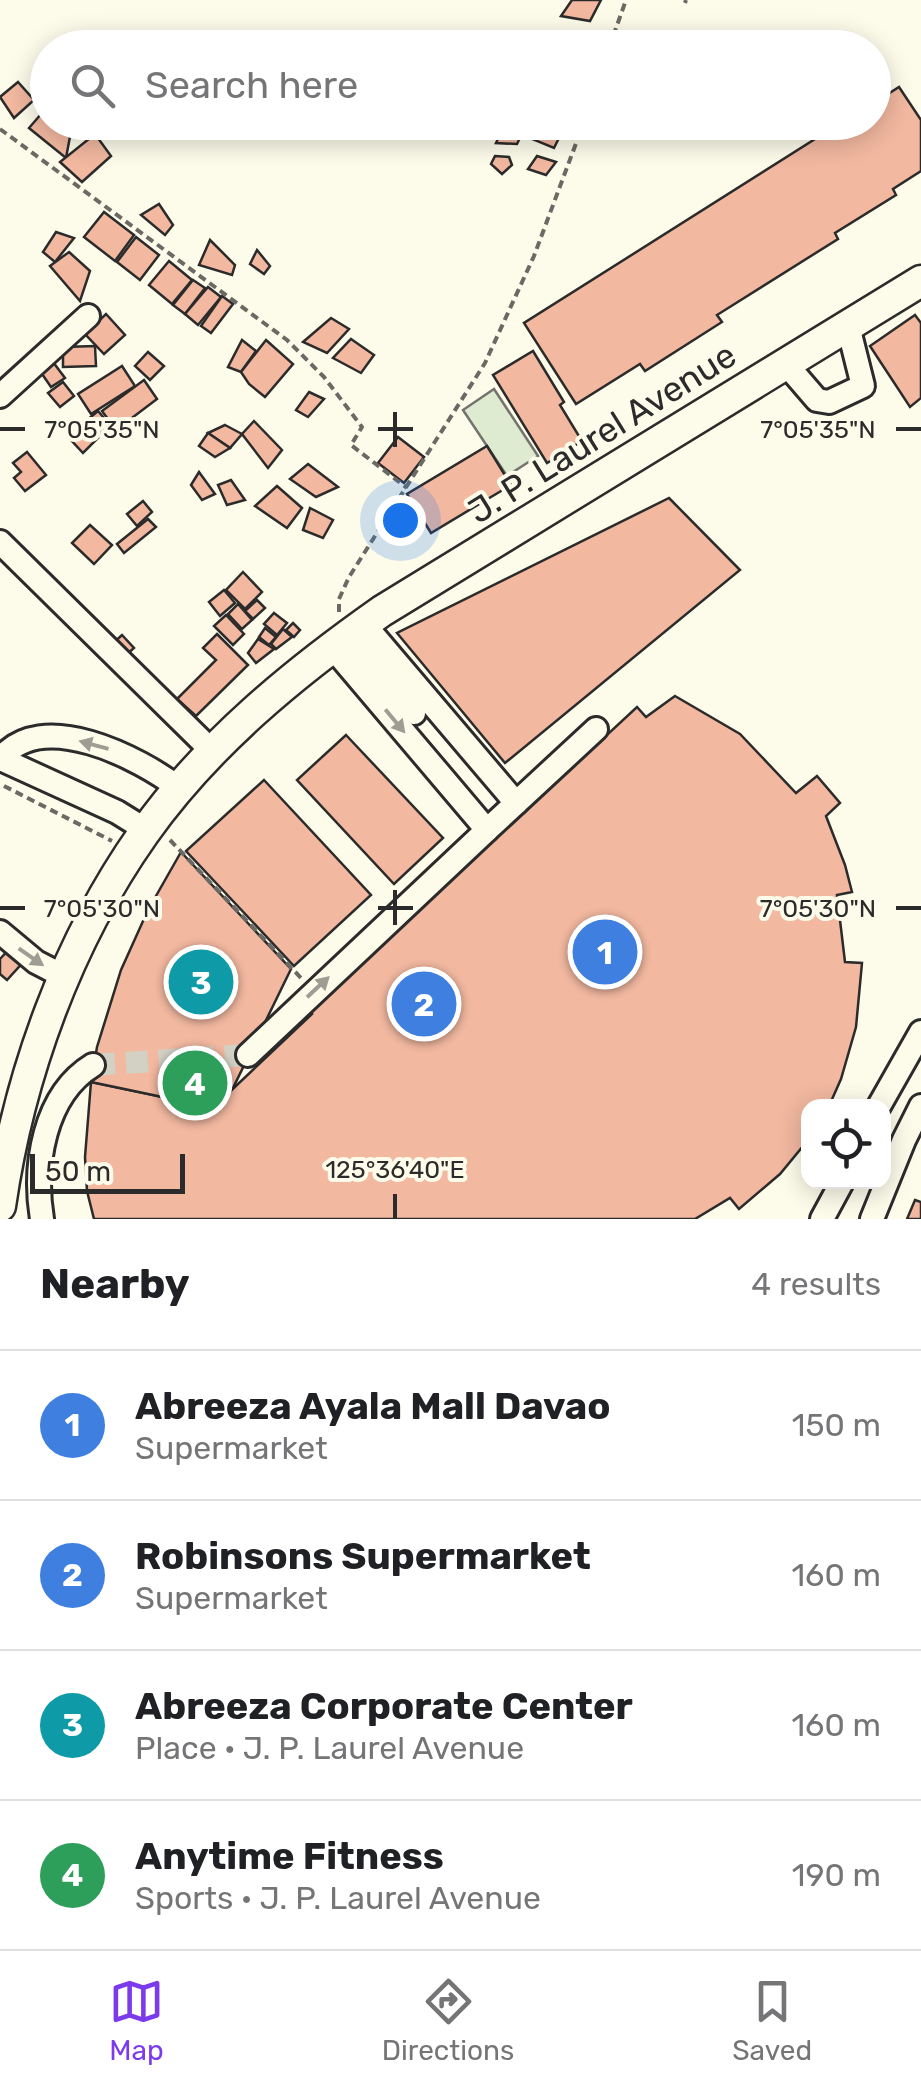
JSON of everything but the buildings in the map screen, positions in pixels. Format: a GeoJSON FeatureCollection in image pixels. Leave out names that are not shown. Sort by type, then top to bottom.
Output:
{"type":"FeatureCollection","features":[{"type":"Feature","properties":{"kind":"main road","name":"J. P. Laurel Avenue"},"geometry":{"type":"LineString","coordinates":[[3,1183],[8,1120],[87,928],[180,789],[259,707],[348,636],[921,281]]}},
{"type":"Feature","properties":{"kind":"street"},"geometry":{"type":"LineString","coordinates":[[0,396],[88,316]]}},
{"type":"Feature","properties":{"kind":"street"},"geometry":{"type":"LineString","coordinates":[[786,364],[817,400],[829,402],[863,386],[848,326]]}},
{"type":"Feature","properties":{"kind":"street"},"geometry":{"type":"LineString","coordinates":[[0,542],[214,753]]}},
{"type":"Feature","properties":{"kind":"street"},"geometry":{"type":"LineString","coordinates":[[348,636],[414,713]]}},
{"type":"Feature","properties":{"kind":"street"},"geometry":{"type":"LineString","coordinates":[[348,636],[516,803]]}},
{"type":"Feature","properties":{"kind":"street"},"geometry":{"type":"LineString","coordinates":[[348,636],[487,830]]}},
{"type":"Feature","properties":{"kind":"street"},"geometry":{"type":"LineString","coordinates":[[248,1055],[596,728]]}},
{"type":"Feature","properties":{"kind":"street"},"geometry":{"type":"LineString","coordinates":[[145,841],[117,812],[0,759],[9,748],[34,738],[73,739],[138,759],[180,789]]}},
{"type":"Feature","properties":{"kind":"street"},"geometry":{"type":"LineString","coordinates":[[0,932],[36,962],[66,977]]}},
{"type":"Feature","properties":{"kind":"street"},"geometry":{"type":"LineString","coordinates":[[883,1099],[921,1032]]}},
{"type":"Feature","properties":{"kind":"street"},"geometry":{"type":"LineString","coordinates":[[39,1219],[41,1164],[50,1121],[58,1100],[74,1078],[93,1064]]}},
{"type":"Feature","properties":{"kind":"street"},"geometry":{"type":"LineString","coordinates":[[8,1120],[58,1100]]}},
{"type":"Feature","properties":{"kind":"street"},"geometry":{"type":"LineString","coordinates":[[872,1219],[921,1106]]}},
{"type":"Feature","properties":{"kind":"street"},"geometry":{"type":"LineString","coordinates":[[3,1183],[39,1219]]}},
{"type":"Feature","properties":{"kind":"street"},"geometry":{"type":"LineString","coordinates":[[822,1219],[838,1189]]}},
{"type":"Feature","properties":{"kind":"path"},"geometry":{"type":"LineString","coordinates":[[616,30],[626,0]]}},
{"type":"Feature","properties":{"kind":"path"},"geometry":{"type":"LineString","coordinates":[[0,128],[287,340],[324,377],[362,427],[351,445],[407,488]]}},
{"type":"Feature","properties":{"kind":"path"},"geometry":{"type":"LineString","coordinates":[[348,636],[339,612],[342,588],[485,363],[510,312],[577,140]]}},
{"type":"Feature","properties":{"kind":"path"},"geometry":{"type":"LineString","coordinates":[[0,784],[145,841],[168,838],[314,991]]}},
{"type":"Feature","properties":{"kind":"green space"},"geometry":{"type":"Polygon","coordinates":[[[494,389],[538,456],[507,476],[463,410],[494,389]]]}},
{"type":"Feature","properties":{"kind":"tunnel"},"geometry":{"type":"LineString","coordinates":[[93,1065],[248,1055]]}},
{"type":"Feature","properties":{"kind":"place","name":"Abreeza Ayala Mall Davao"},"geometry":{"type":"Point","coordinates":[605,952]}},
{"type":"Feature","properties":{"kind":"place","name":"Abreeza Corporate Center"},"geometry":{"type":"Point","coordinates":[201,982]}},
{"type":"Feature","properties":{"kind":"place","name":"Robinsons Supermarket"},"geometry":{"type":"Point","coordinates":[424,1004]}},
{"type":"Feature","properties":{"kind":"place","name":"Anytime Fitness"},"geometry":{"type":"Point","coordinates":[195,1083]}}]}
